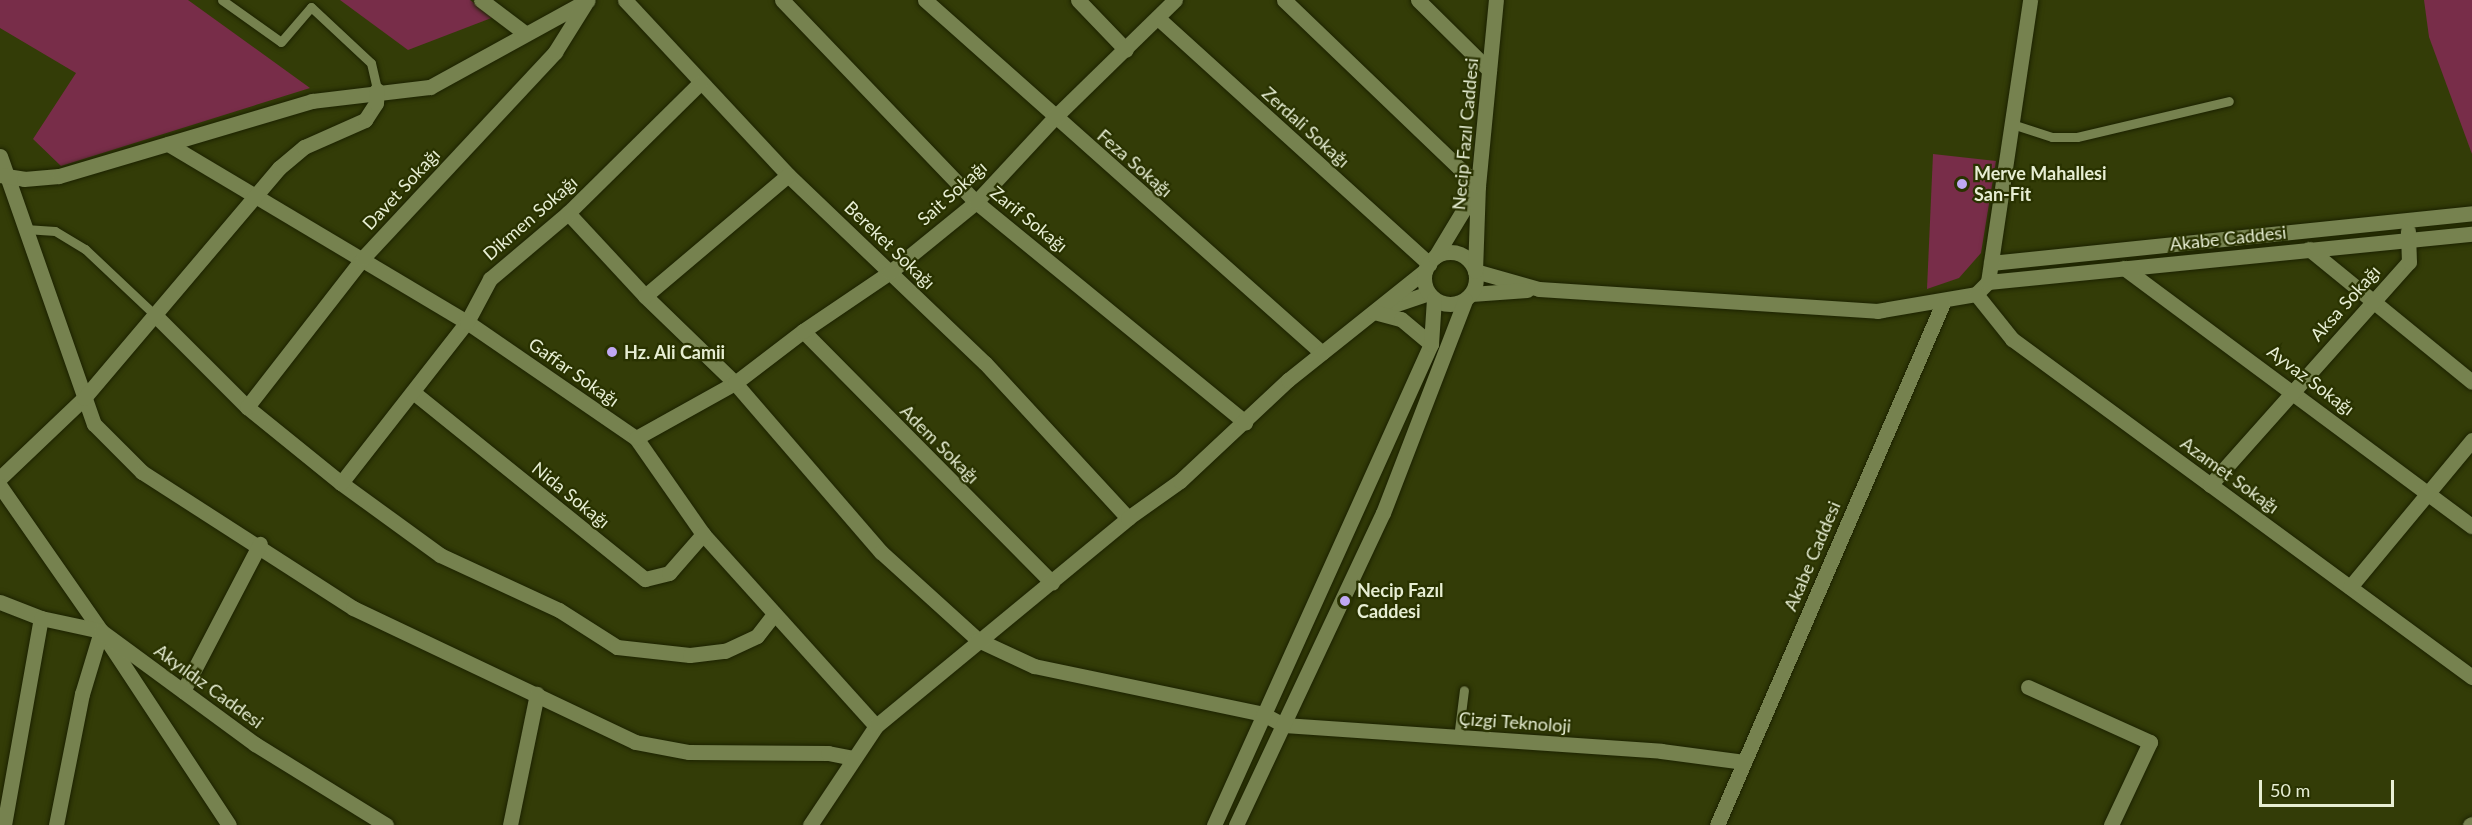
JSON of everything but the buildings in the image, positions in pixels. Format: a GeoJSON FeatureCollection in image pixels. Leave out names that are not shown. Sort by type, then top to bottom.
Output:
{"type":"FeatureCollection","features":[{"type":"Feature","properties":{"kind":"street"},"geometry":{"type":"LineString","coordinates":[[481,0],[526,34]]}},
{"type":"Feature","properties":{"kind":"street"},"geometry":{"type":"LineString","coordinates":[[4,176],[59,176],[312,101],[377,90],[430,87],[587,0]]}},
{"type":"Feature","properties":{"kind":"street","name":"Davet Sokağı"},"geometry":{"type":"LineString","coordinates":[[247,407],[363,258],[555,52],[587,0]]}},
{"type":"Feature","properties":{"kind":"street","name":"Bereket Sokağı"},"geometry":{"type":"LineString","coordinates":[[625,0],[788,175],[985,363],[1128,518]]}},
{"type":"Feature","properties":{"kind":"street","name":"Zarif Sokağı"},"geometry":{"type":"LineString","coordinates":[[782,0],[976,202],[1245,422]]}},
{"type":"Feature","properties":{"kind":"street","name":"Feza Sokağı"},"geometry":{"type":"LineString","coordinates":[[925,0],[1322,353]]}},
{"type":"Feature","properties":{"kind":"street"},"geometry":{"type":"LineString","coordinates":[[1078,0],[1125,50]]}},
{"type":"Feature","properties":{"kind":"street","name":"Sait Sokağı"},"geometry":{"type":"LineString","coordinates":[[636,438],[735,383],[803,331],[890,272],[976,202],[1054,117],[1159,18],[1175,0]]}},
{"type":"Feature","properties":{"kind":"street"},"geometry":{"type":"LineString","coordinates":[[810,825],[876,726],[978,640],[1052,584],[1128,518],[1180,481],[1322,353],[1430,264],[1478,186],[1284,0]]}},
{"type":"Feature","properties":{"kind":"street"},"geometry":{"type":"LineString","coordinates":[[1418,0],[1489,70]]}},
{"type":"Feature","properties":{"kind":"street","name":"Necip Fazıl Caddesi"},"geometry":{"type":"LineString","coordinates":[[1475,271],[1478,186],[1496,0]]}},
{"type":"Feature","properties":{"kind":"street"},"geometry":{"type":"LineString","coordinates":[[1374,312],[1432,296],[1449,304],[1468,297],[1539,289],[1877,311],[1943,303],[1976,294],[1988,282],[2030,0]]}},
{"type":"Feature","properties":{"kind":"street","name":"Zerdali Sokağı"},"geometry":{"type":"LineString","coordinates":[[1159,18],[1430,264]]}},
{"type":"Feature","properties":{"kind":"street","name":"Dikmen Sokağı"},"geometry":{"type":"LineString","coordinates":[[341,483],[467,322],[490,279],[568,213],[700,83]]}},
{"type":"Feature","properties":{"kind":"street"},"geometry":{"type":"LineString","coordinates":[[0,478],[84,398],[156,316],[252,196],[304,147],[364,120],[376,103],[377,90]]}},
{"type":"Feature","properties":{"kind":"street","name":"Gaffar Sokağı"},"geometry":{"type":"LineString","coordinates":[[168,144],[467,322],[636,438],[703,534],[876,726]]}},
{"type":"Feature","properties":{"kind":"street"},"geometry":{"type":"LineString","coordinates":[[0,156],[4,176],[64,332],[94,424],[142,472],[260,544],[353,608],[537,694],[612,733],[662,749],[828,753],[853,758]]}},
{"type":"Feature","properties":{"kind":"street"},"geometry":{"type":"LineString","coordinates":[[645,296],[788,175]]}},
{"type":"Feature","properties":{"kind":"street"},"geometry":{"type":"LineString","coordinates":[[568,213],[645,296],[735,383],[881,552],[978,640],[1034,666],[1263,714],[1284,725]]}},
{"type":"Feature","properties":{"kind":"street","name":"Akabe Caddesi"},"geometry":{"type":"LineString","coordinates":[[1991,263],[2472,213]]}},
{"type":"Feature","properties":{"kind":"street","name":"Aksa Sokağı"},"geometry":{"type":"LineString","coordinates":[[2210,485],[2292,390],[2409,262],[2407,219]]}},
{"type":"Feature","properties":{"kind":"street","name":"Akabe Caddesi"},"geometry":{"type":"LineString","coordinates":[[1988,282],[2472,234]]}},
{"type":"Feature","properties":{"kind":"street"},"geometry":{"type":"LineString","coordinates":[[2308,249],[2372,304],[2472,382]]}},
{"type":"Feature","properties":{"kind":"street"},"geometry":{"type":"LineString","coordinates":[[1430,264],[1459,254],[1475,271],[1539,289]]}},
{"type":"Feature","properties":{"kind":"street"},"geometry":{"type":"LineString","coordinates":[[1214,825],[1431,344],[1430,264]]}},
{"type":"Feature","properties":{"kind":"street","name":"Ayvaz Sokağı"},"geometry":{"type":"LineString","coordinates":[[2124,268],[2292,390],[2472,526]]}},
{"type":"Feature","properties":{"kind":"street"},"geometry":{"type":"LineString","coordinates":[[1236,825],[1383,513],[1468,297],[1475,271]]}},
{"type":"Feature","properties":{"kind":"street","name":"Azamet Sokağı"},"geometry":{"type":"LineString","coordinates":[[1976,294],[2012,339],[2472,677]]}},
{"type":"Feature","properties":{"kind":"street","name":"Akabe Caddesi"},"geometry":{"type":"LineString","coordinates":[[1717,825],[1943,303]]}},
{"type":"Feature","properties":{"kind":"street"},"geometry":{"type":"LineString","coordinates":[[1374,312],[1401,319],[1431,344]]}},
{"type":"Feature","properties":{"kind":"street"},"geometry":{"type":"LineString","coordinates":[[156,316],[247,407],[341,483],[440,555],[559,610],[617,646],[690,655],[725,651],[757,636],[774,614]]}},
{"type":"Feature","properties":{"kind":"street","name":"Adem Sokağı"},"geometry":{"type":"LineString","coordinates":[[803,331],[1052,584]]}},
{"type":"Feature","properties":{"kind":"street","name":"Nida Sokağı"},"geometry":{"type":"LineString","coordinates":[[413,392],[645,579],[669,573],[703,534]]}},
{"type":"Feature","properties":{"kind":"street"},"geometry":{"type":"LineString","coordinates":[[2350,587],[2472,440]]}},
{"type":"Feature","properties":{"kind":"street"},"geometry":{"type":"LineString","coordinates":[[0,486],[101,631],[217,818],[228,825]]}},
{"type":"Feature","properties":{"kind":"street"},"geometry":{"type":"LineString","coordinates":[[183,691],[260,544]]}},
{"type":"Feature","properties":{"kind":"street","name":"Akyıldız Caddesi"},"geometry":{"type":"LineString","coordinates":[[0,602],[41,618],[101,631],[255,744],[386,825]]}},
{"type":"Feature","properties":{"kind":"street"},"geometry":{"type":"LineString","coordinates":[[4,825],[41,618]]}},
{"type":"Feature","properties":{"kind":"street"},"geometry":{"type":"LineString","coordinates":[[56,825],[82,694],[101,631]]}},
{"type":"Feature","properties":{"kind":"street"},"geometry":{"type":"LineString","coordinates":[[2028,687],[2150,742],[2111,825]]}},
{"type":"Feature","properties":{"kind":"street"},"geometry":{"type":"LineString","coordinates":[[510,825],[537,694]]}},
{"type":"Feature","properties":{"kind":"street","name":"Çizgi Teknoloji"},"geometry":{"type":"LineString","coordinates":[[1284,725],[1661,751],[1744,762]]}},
{"type":"Feature","properties":{"kind":"lane"},"geometry":{"type":"LineString","coordinates":[[222,0],[281,42],[311,8],[371,63],[377,90]]}},
{"type":"Feature","properties":{"kind":"lane"},"geometry":{"type":"LineString","coordinates":[[2012,124],[2052,137],[2077,137],[2229,101]]}},
{"type":"Feature","properties":{"kind":"lane"},"geometry":{"type":"LineString","coordinates":[[25,229],[55,231],[85,249],[156,316]]}},
{"type":"Feature","properties":{"kind":"lane"},"geometry":{"type":"LineString","coordinates":[[1458,738],[1464,690]]}},
{"type":"Feature","properties":{"kind":"shaded area"},"geometry":{"type":"Polygon","coordinates":[[[0,0],[188,0],[310,88],[61,166],[33,139],[76,73],[0,28],[0,0]]]}},
{"type":"Feature","properties":{"kind":"shaded area"},"geometry":{"type":"Polygon","coordinates":[[[340,0],[470,0],[494,17],[408,50],[340,0]]]}},
{"type":"Feature","properties":{"kind":"shaded area"},"geometry":{"type":"Polygon","coordinates":[[[2424,0],[2472,0],[2472,154],[2429,37],[2424,0]]]}},
{"type":"Feature","properties":{"kind":"shaded area"},"geometry":{"type":"Polygon","coordinates":[[[1933,154],[1996,161],[1981,253],[1959,278],[1927,289],[1933,154]]]}},
{"type":"Feature","properties":{"kind":"place","name":"Merve Mahallesi San-Fit"},"geometry":{"type":"Point","coordinates":[1962,184]}},
{"type":"Feature","properties":{"kind":"place","name":"Hz. Ali Camii"},"geometry":{"type":"Point","coordinates":[612,352]}},
{"type":"Feature","properties":{"kind":"place","name":"Necip Fazıl Caddesi"},"geometry":{"type":"Point","coordinates":[1345,601]}}]}
